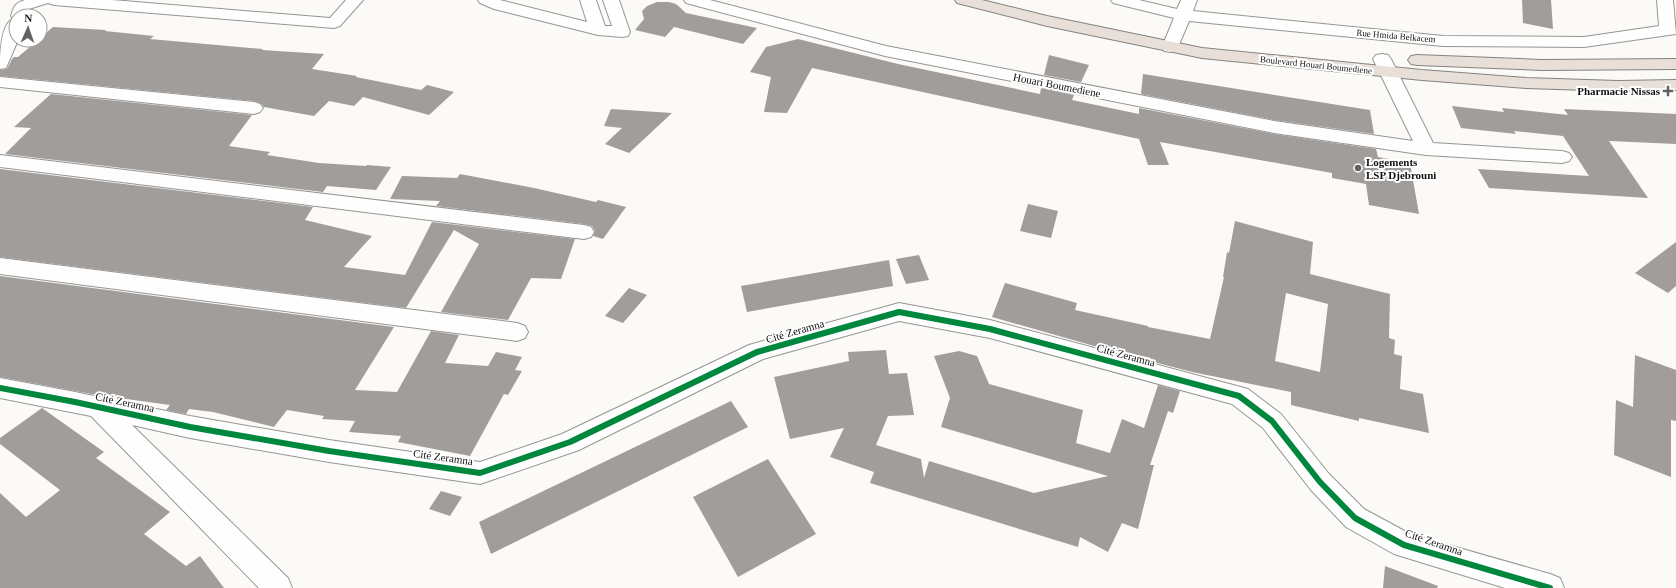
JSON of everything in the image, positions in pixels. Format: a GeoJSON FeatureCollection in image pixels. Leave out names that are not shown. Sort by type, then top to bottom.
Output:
{"type":"FeatureCollection","features":[{"type":"Feature","properties":{"kind":"highway","name":"Boulevard Houari Boumediene"},"geometry":{"type":"LineString","coordinates":[[963,0],[1047,21],[1172,42]]}},
{"type":"Feature","properties":{"kind":"highway","name":"Boulevard Houari Boumediene"},"geometry":{"type":"LineString","coordinates":[[1005,0],[1172,42],[1202,53],[1385,65],[1526,83],[1618,86],[1676,85]]}},
{"type":"Feature","properties":{"kind":"highway","name":"Boulevard Houari Boumediene"},"geometry":{"type":"LineString","coordinates":[[1385,65],[1676,64]]}},
{"type":"Feature","properties":{"kind":"street"},"geometry":{"type":"LineString","coordinates":[[21,8],[22,6],[42,0]]}},
{"type":"Feature","properties":{"kind":"street"},"geometry":{"type":"LineString","coordinates":[[54,0],[334,24],[354,0]]}},
{"type":"Feature","properties":{"kind":"street"},"geometry":{"type":"LineString","coordinates":[[588,0],[598,30]]}},
{"type":"Feature","properties":{"kind":"street"},"geometry":{"type":"LineString","coordinates":[[493,2],[598,30],[622,32],[611,0]]}},
{"type":"Feature","properties":{"kind":"street","name":"Houari Boumediene"},"geometry":{"type":"LineString","coordinates":[[692,0],[886,52],[1274,127],[1426,149],[1562,157]]}},
{"type":"Feature","properties":{"kind":"street","name":"Rue Hmida Belkacem"},"geometry":{"type":"LineString","coordinates":[[1119,0],[1182,15],[1443,41],[1584,42],[1672,30]]}},
{"type":"Feature","properties":{"kind":"street"},"geometry":{"type":"LineString","coordinates":[[1172,42],[1189,0]]}},
{"type":"Feature","properties":{"kind":"street"},"geometry":{"type":"LineString","coordinates":[[1665,0],[1672,30]]}},
{"type":"Feature","properties":{"kind":"street"},"geometry":{"type":"LineString","coordinates":[[0,64],[4,47]]}},
{"type":"Feature","properties":{"kind":"street"},"geometry":{"type":"LineString","coordinates":[[1385,65],[1426,149]]}},
{"type":"Feature","properties":{"kind":"street"},"geometry":{"type":"LineString","coordinates":[[0,82],[254,108]]}},
{"type":"Feature","properties":{"kind":"street"},"geometry":{"type":"LineString","coordinates":[[0,161],[584,232]]}},
{"type":"Feature","properties":{"kind":"street"},"geometry":{"type":"LineString","coordinates":[[0,266],[517,332]]}},
{"type":"Feature","properties":{"kind":"street","name":"Cité Zeramna"},"geometry":{"type":"LineString","coordinates":[[0,388],[190,427],[329,451],[480,473],[570,442],[757,352],[899,312],[990,329],[1239,396],[1272,422],[1320,482],[1355,518],[1404,545],[1550,588]]}},
{"type":"Feature","properties":{"kind":"street"},"geometry":{"type":"LineString","coordinates":[[98,407],[278,588]]}},
{"type":"Feature","properties":{"kind":"building"},"geometry":{"type":"Polygon","coordinates":[[[1522,0],[1551,0],[1553,29],[1523,23],[1522,0]]]}},
{"type":"Feature","properties":{"kind":"building"},"geometry":{"type":"Polygon","coordinates":[[[657,2],[669,2],[676,4],[686,13],[757,28],[743,44],[674,27],[665,37],[635,30],[644,19],[642,11],[647,6],[657,2]]]}},
{"type":"Feature","properties":{"kind":"building"},"geometry":{"type":"Polygon","coordinates":[[[53,27],[106,30],[105,31],[154,36],[150,39],[263,49],[262,50],[324,54],[312,69],[357,76],[356,77],[421,90],[427,85],[454,92],[429,115],[363,97],[354,106],[329,101],[314,116],[264,107],[260,103],[254,101],[0,76],[0,70],[7,69],[14,57],[18,57],[29,48],[48,48],[48,31],[53,27]]]}},
{"type":"Feature","properties":{"kind":"building"},"geometry":{"type":"Polygon","coordinates":[[[798,39],[898,64],[1040,94],[1041,88],[1074,95],[1072,100],[1139,114],[1139,108],[1274,134],[1376,149],[1378,157],[1410,163],[1419,214],[1369,205],[1366,184],[1332,178],[1332,173],[1160,142],[1169,165],[1148,165],[1139,139],[812,68],[787,113],[764,112],[771,77],[750,72],[766,47],[798,39]]]}},
{"type":"Feature","properties":{"kind":"building"},"geometry":{"type":"Polygon","coordinates":[[[1049,55],[1089,65],[1081,82],[1044,75],[1049,55]]]}},
{"type":"Feature","properties":{"kind":"building"},"geometry":{"type":"Polygon","coordinates":[[[1143,74],[1370,110],[1374,134],[1274,120],[1141,94],[1143,74]]]}},
{"type":"Feature","properties":{"kind":"building"},"geometry":{"type":"Polygon","coordinates":[[[51,94],[252,115],[229,146],[270,152],[267,155],[319,163],[391,167],[376,190],[327,186],[323,192],[5,154],[31,128],[14,127],[51,94]]]}},
{"type":"Feature","properties":{"kind":"building"},"geometry":{"type":"Polygon","coordinates":[[[1452,106],[1504,112],[1502,108],[1568,115],[1564,109],[1676,114],[1676,144],[1609,141],[1648,198],[1489,188],[1478,169],[1589,176],[1563,136],[1514,131],[1516,134],[1461,128],[1452,106]]]}},
{"type":"Feature","properties":{"kind":"building"},"geometry":{"type":"Polygon","coordinates":[[[611,109],[672,113],[629,153],[605,144],[622,128],[604,126],[611,109]]]}},
{"type":"Feature","properties":{"kind":"building"},"geometry":{"type":"Polygon","coordinates":[[[0,169],[313,207],[305,220],[372,236],[344,267],[405,275],[432,222],[575,239],[561,279],[531,278],[508,320],[441,312],[479,244],[454,230],[406,308],[0,257],[0,169]]]}},
{"type":"Feature","properties":{"kind":"building"},"geometry":{"type":"Polygon","coordinates":[[[460,174],[534,188],[596,202],[598,200],[626,207],[603,239],[593,236],[595,231],[592,226],[584,224],[436,206],[440,201],[390,199],[402,176],[457,178],[460,174]]]}},
{"type":"Feature","properties":{"kind":"building"},"geometry":{"type":"Polygon","coordinates":[[[1028,204],[1058,211],[1051,238],[1020,231],[1028,204]]]}},
{"type":"Feature","properties":{"kind":"building"},"geometry":{"type":"Polygon","coordinates":[[[1235,221],[1313,242],[1310,274],[1390,294],[1389,338],[1395,340],[1394,354],[1402,356],[1400,389],[1423,394],[1429,433],[1359,418],[1359,421],[1291,405],[1291,392],[1192,372],[1150,361],[1151,358],[1094,346],[992,317],[1005,283],[1077,303],[1075,310],[1148,327],[1210,339],[1224,277],[1227,252],[1229,253],[1235,221]],[[1286,293],[1275,361],[1320,372],[1328,304],[1286,293]]]}},
{"type":"Feature","properties":{"kind":"building"},"geometry":{"type":"Polygon","coordinates":[[[1676,242],[1676,286],[1668,293],[1635,273],[1676,242]]]}},
{"type":"Feature","properties":{"kind":"building"},"geometry":{"type":"Polygon","coordinates":[[[919,255],[929,280],[906,284],[896,259],[919,255]]]}},
{"type":"Feature","properties":{"kind":"building"},"geometry":{"type":"Polygon","coordinates":[[[889,260],[893,286],[747,312],[741,286],[889,260]]]}},
{"type":"Feature","properties":{"kind":"building"},"geometry":{"type":"Polygon","coordinates":[[[0,276],[394,327],[355,390],[397,392],[431,331],[459,335],[445,363],[488,366],[496,352],[522,357],[515,370],[522,371],[508,395],[504,394],[470,456],[398,442],[401,436],[349,432],[355,421],[322,419],[324,416],[287,410],[274,427],[213,412],[189,409],[186,414],[166,410],[170,405],[97,395],[0,377],[0,276]]]}},
{"type":"Feature","properties":{"kind":"building"},"geometry":{"type":"Polygon","coordinates":[[[629,288],[647,295],[623,323],[605,316],[629,288]]]}},
{"type":"Feature","properties":{"kind":"building"},"geometry":{"type":"Polygon","coordinates":[[[886,350],[889,374],[907,373],[914,415],[888,416],[876,445],[921,459],[924,478],[929,461],[1034,493],[1108,476],[941,427],[950,398],[934,356],[959,351],[977,356],[989,384],[1083,410],[1076,443],[1110,453],[1122,419],[1144,428],[1158,385],[1180,391],[1173,413],[1168,411],[1150,465],[1154,465],[1138,529],[1122,523],[1108,552],[1080,537],[1078,547],[870,483],[874,472],[830,457],[844,428],[790,439],[774,377],[849,361],[848,352],[886,350]]]}},
{"type":"Feature","properties":{"kind":"building"},"geometry":{"type":"Polygon","coordinates":[[[1635,355],[1676,370],[1676,421],[1671,420],[1671,477],[1614,455],[1616,400],[1633,407],[1635,355]]]}},
{"type":"Feature","properties":{"kind":"building"},"geometry":{"type":"Polygon","coordinates":[[[731,401],[748,427],[491,554],[479,522],[731,401]]]}},
{"type":"Feature","properties":{"kind":"building"},"geometry":{"type":"Polygon","coordinates":[[[42,408],[104,452],[96,458],[170,512],[144,534],[186,566],[200,556],[224,588],[0,588],[0,493],[26,517],[60,490],[0,444],[0,438],[42,408]]]}},
{"type":"Feature","properties":{"kind":"building"},"geometry":{"type":"Polygon","coordinates":[[[768,459],[816,534],[738,577],[693,497],[768,459]]]}},
{"type":"Feature","properties":{"kind":"building"},"geometry":{"type":"Polygon","coordinates":[[[441,491],[462,497],[450,516],[429,509],[441,491]]]}},
{"type":"Feature","properties":{"kind":"building"},"geometry":{"type":"Polygon","coordinates":[[[1385,566],[1438,586],[1437,588],[1383,588],[1385,566]]]}},
{"type":"Feature","properties":{"kind":"cycle path"},"geometry":{"type":"LineString","coordinates":[[0,388],[75,402],[190,427],[329,451],[480,473],[570,442],[757,352],[899,312],[990,329],[1239,396],[1272,421],[1320,482],[1355,518],[1404,545],[1550,588]]}},
{"type":"Feature","properties":{"kind":"place","name":"Pharmacie Nissas"},"geometry":{"type":"Point","coordinates":[1668,91]}},
{"type":"Feature","properties":{"kind":"place","name":"Logements LSP Djebrouni"},"geometry":{"type":"Point","coordinates":[1358,168]}}]}
